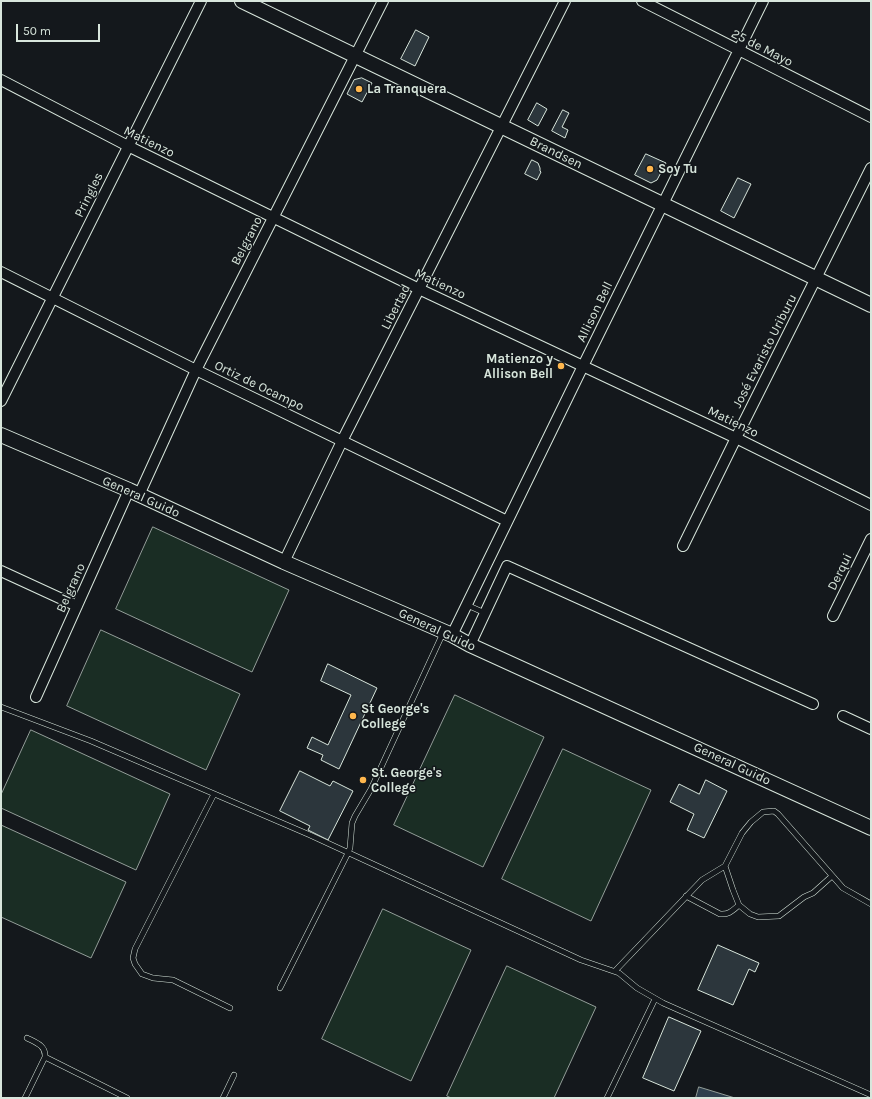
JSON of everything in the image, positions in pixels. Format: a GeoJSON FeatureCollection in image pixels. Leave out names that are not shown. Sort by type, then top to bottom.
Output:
{"type":"FeatureCollection","features":[{"type":"Feature","properties":{"kind":"main road","name":"Brandsen"},"geometry":{"type":"LineString","coordinates":[[242,1],[871,305]]}},
{"type":"Feature","properties":{"kind":"main road","name":"General Guido"},"geometry":{"type":"LineString","coordinates":[[1,435],[134,493],[284,562],[448,633],[470,645],[871,828]]}},
{"type":"Feature","properties":{"kind":"street","name":"Pringles"},"geometry":{"type":"LineString","coordinates":[[1,401],[201,1]]}},
{"type":"Feature","properties":{"kind":"street","name":"Belgrano"},"geometry":{"type":"LineString","coordinates":[[36,696],[77,606],[383,1]]}},
{"type":"Feature","properties":{"kind":"street","name":"Libertad"},"geometry":{"type":"LineString","coordinates":[[284,562],[342,442],[565,1]]}},
{"type":"Feature","properties":{"kind":"street","name":"25 de Mayo"},"geometry":{"type":"LineString","coordinates":[[642,1],[871,117]]}},
{"type":"Feature","properties":{"kind":"street","name":"Allison Bell"},"geometry":{"type":"LineString","coordinates":[[448,633],[467,605],[662,205],[764,1]]}},
{"type":"Feature","properties":{"kind":"street","name":"Matienzo"},"geometry":{"type":"LineString","coordinates":[[1,80],[128,146],[273,218],[419,289],[736,438],[871,505]]}},
{"type":"Feature","properties":{"kind":"street","name":"José Evaristo Uriburu"},"geometry":{"type":"LineString","coordinates":[[683,546],[871,168]]}},
{"type":"Feature","properties":{"kind":"street","name":"Ortiz de Ocampo"},"geometry":{"type":"LineString","coordinates":[[1,272],[342,442],[507,521]]}},
{"type":"Feature","properties":{"kind":"street","name":"Derqui"},"geometry":{"type":"LineString","coordinates":[[833,616],[871,539]]}},
{"type":"Feature","properties":{"kind":"street"},"geometry":{"type":"LineString","coordinates":[[470,645],[508,566],[813,704]]}},
{"type":"Feature","properties":{"kind":"street"},"geometry":{"type":"LineString","coordinates":[[1,571],[77,606]]}},
{"type":"Feature","properties":{"kind":"street"},"geometry":{"type":"LineString","coordinates":[[843,716],[871,729]]}},
{"type":"Feature","properties":{"kind":"lane"},"geometry":{"type":"LineString","coordinates":[[467,605],[484,614]]}},
{"type":"Feature","properties":{"kind":"lane"},"geometry":{"type":"LineString","coordinates":[[280,988],[348,853],[350,848],[352,823],[355,816],[371,789],[448,633]]}},
{"type":"Feature","properties":{"kind":"lane"},"geometry":{"type":"LineString","coordinates":[[1,707],[91,741],[310,835],[581,960],[615,971],[637,988],[655,999],[721,1030],[743,1038],[871,1095]]}},
{"type":"Feature","properties":{"kind":"lane"},"geometry":{"type":"LineString","coordinates":[[214,794],[135,949],[133,958],[139,971],[148,976],[173,980],[230,1008]]}},
{"type":"Feature","properties":{"kind":"lane"},"geometry":{"type":"LineString","coordinates":[[615,971],[702,880],[725,866],[742,833],[751,822],[763,812],[774,811],[778,814],[832,876],[850,893],[871,904]]}},
{"type":"Feature","properties":{"kind":"lane"},"geometry":{"type":"LineString","coordinates":[[725,866],[739,905],[750,914],[758,918],[779,916],[804,897],[813,893],[832,876]]}},
{"type":"Feature","properties":{"kind":"lane"},"geometry":{"type":"LineString","coordinates":[[686,896],[720,914],[726,915],[739,905]]}},
{"type":"Feature","properties":{"kind":"lane"},"geometry":{"type":"LineString","coordinates":[[607,1098],[655,999]]}},
{"type":"Feature","properties":{"kind":"lane"},"geometry":{"type":"LineString","coordinates":[[25,1098],[45,1058],[43,1047],[27,1038]]}},
{"type":"Feature","properties":{"kind":"lane"},"geometry":{"type":"LineString","coordinates":[[45,1058],[127,1098]]}},
{"type":"Feature","properties":{"kind":"lane"},"geometry":{"type":"LineString","coordinates":[[223,1098],[234,1075]]}},
{"type":"Feature","properties":{"kind":"green space"},"geometry":{"type":"Polygon","coordinates":[[[153,527],[289,590],[252,672],[116,609],[153,527]]]}},
{"type":"Feature","properties":{"kind":"green space"},"geometry":{"type":"Polygon","coordinates":[[[101,630],[240,694],[206,770],[67,706],[101,630]]]}},
{"type":"Feature","properties":{"kind":"green space"},"geometry":{"type":"Polygon","coordinates":[[[455,695],[544,737],[483,867],[394,825],[455,695]]]}},
{"type":"Feature","properties":{"kind":"green space"},"geometry":{"type":"Polygon","coordinates":[[[31,730],[170,794],[136,870],[1,808],[1,795],[31,730]]]}},
{"type":"Feature","properties":{"kind":"green space"},"geometry":{"type":"Polygon","coordinates":[[[563,749],[651,790],[591,921],[502,879],[563,749]]]}},
{"type":"Feature","properties":{"kind":"green space"},"geometry":{"type":"Polygon","coordinates":[[[1,825],[126,882],[91,958],[1,917],[1,825]]]}},
{"type":"Feature","properties":{"kind":"green space"},"geometry":{"type":"Polygon","coordinates":[[[383,909],[471,950],[411,1081],[322,1039],[383,909]]]}},
{"type":"Feature","properties":{"kind":"green space"},"geometry":{"type":"Polygon","coordinates":[[[507,966],[596,1007],[554,1098],[451,1098],[447,1096],[507,966]]]}},
{"type":"Feature","properties":{"kind":"water"},"geometry":{"type":"Polygon","coordinates":[[[699,1087],[735,1098],[696,1098],[699,1087]]]}},
{"type":"Feature","properties":{"kind":"building"},"geometry":{"type":"Polygon","coordinates":[[[416,30],[429,37],[415,66],[401,59],[416,30]]]}},
{"type":"Feature","properties":{"kind":"building","name":"La Tranquera"},"geometry":{"type":"Polygon","coordinates":[[[362,78],[372,83],[362,102],[347,94],[354,80],[362,78]]]}},
{"type":"Feature","properties":{"kind":"building"},"geometry":{"type":"Polygon","coordinates":[[[537,103],[547,109],[538,126],[528,120],[537,103]]]}},
{"type":"Feature","properties":{"kind":"building"},"geometry":{"type":"Polygon","coordinates":[[[563,110],[569,113],[562,127],[568,130],[565,138],[552,131],[563,110]]]}},
{"type":"Feature","properties":{"kind":"building","name":"Soy Tu"},"geometry":{"type":"Polygon","coordinates":[[[646,154],[666,163],[657,180],[651,183],[635,175],[646,154]]]}},
{"type":"Feature","properties":{"kind":"building"},"geometry":{"type":"Polygon","coordinates":[[[532,160],[538,163],[541,172],[537,180],[525,174],[532,160]]]}},
{"type":"Feature","properties":{"kind":"building"},"geometry":{"type":"Polygon","coordinates":[[[738,178],[751,184],[734,218],[721,211],[738,178]]]}},
{"type":"Feature","properties":{"kind":"building","name":"St George's College"},"geometry":{"type":"Polygon","coordinates":[[[328,664],[377,688],[339,769],[321,760],[323,755],[307,748],[312,737],[328,745],[351,695],[321,681],[328,664]]]}},
{"type":"Feature","properties":{"kind":"building"},"geometry":{"type":"Polygon","coordinates":[[[300,771],[330,786],[333,781],[353,791],[328,840],[308,830],[310,826],[280,811],[300,771]]]}},
{"type":"Feature","properties":{"kind":"building"},"geometry":{"type":"Polygon","coordinates":[[[706,780],[727,791],[704,838],[687,830],[694,814],[670,802],[679,784],[699,794],[706,780]]]}},
{"type":"Feature","properties":{"kind":"building"},"geometry":{"type":"Polygon","coordinates":[[[718,945],[759,963],[755,972],[749,969],[733,1005],[698,990],[718,945]]]}},
{"type":"Feature","properties":{"kind":"building"},"geometry":{"type":"Polygon","coordinates":[[[669,1017],[701,1031],[674,1091],[643,1078],[669,1017]]]}},
{"type":"Feature","properties":{"kind":"place","name":"La Tranquera"},"geometry":{"type":"Point","coordinates":[359,89]}},
{"type":"Feature","properties":{"kind":"place","name":"Soy Tu"},"geometry":{"type":"Point","coordinates":[650,169]}},
{"type":"Feature","properties":{"kind":"place","name":"Matienzo y Allison Bell"},"geometry":{"type":"Point","coordinates":[561,366]}},
{"type":"Feature","properties":{"kind":"place","name":"St George's College"},"geometry":{"type":"Point","coordinates":[353,716]}},
{"type":"Feature","properties":{"kind":"place","name":"St. George's College"},"geometry":{"type":"Point","coordinates":[363,780]}}]}
